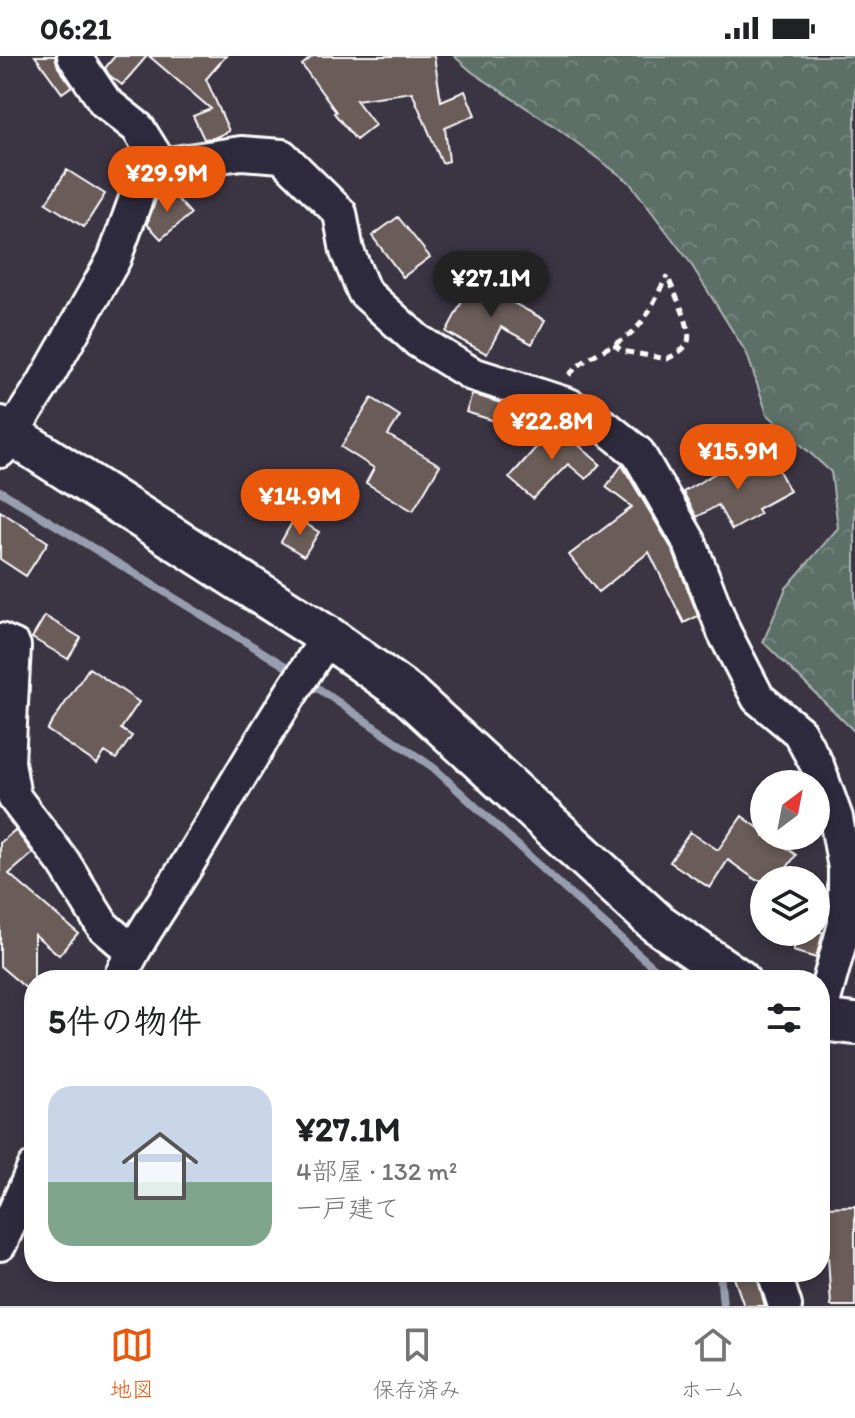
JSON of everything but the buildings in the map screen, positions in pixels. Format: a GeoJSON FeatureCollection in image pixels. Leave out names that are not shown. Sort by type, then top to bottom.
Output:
{"type":"FeatureCollection","features":[{"type":"Feature","properties":{"kind":"street"},"geometry":{"type":"LineString","coordinates":[[74,56],[105,102],[138,128],[161,165]]}},
{"type":"Feature","properties":{"kind":"street"},"geometry":{"type":"LineString","coordinates":[[725,970],[657,923],[410,696],[328,637],[4,437],[42,386],[114,259],[139,190],[161,165],[241,153],[282,156],[340,213],[347,251],[364,292],[418,341],[472,374],[569,405],[607,428],[638,453],[689,541],[724,632],[758,698],[799,732],[817,765],[836,818],[845,868],[845,924],[830,978]]}},
{"type":"Feature","properties":{"kind":"street"},"geometry":{"type":"LineString","coordinates":[[123,970],[132,951],[161,909],[281,707],[328,637]]}},
{"type":"Feature","properties":{"kind":"street"},"geometry":{"type":"LineString","coordinates":[[0,640],[14,646],[8,762],[14,797],[64,863],[103,926],[132,951]]}},
{"type":"Feature","properties":{"kind":"street"},"geometry":{"type":"LineString","coordinates":[[830,1021],[855,1024]]}},
{"type":"Feature","properties":{"kind":"street"},"geometry":{"type":"LineString","coordinates":[[0,1244],[24,1190]]}},
{"type":"Feature","properties":{"kind":"street"},"geometry":{"type":"LineString","coordinates":[[777,1282],[785,1306]]}},
{"type":"Feature","properties":{"kind":"path"},"geometry":{"type":"LineString","coordinates":[[572,371],[594,353],[630,335],[641,324],[667,276],[690,336],[686,347],[667,359],[622,351],[614,344]]}},
{"type":"Feature","properties":{"kind":"green space"},"geometry":{"type":"Polygon","coordinates":[[[454,56],[855,56],[855,732],[763,642],[786,588],[838,528],[831,472],[767,414],[747,354],[689,261],[629,182],[557,128],[472,72],[454,56]]]}},
{"type":"Feature","properties":{"kind":"waterway"},"geometry":{"type":"LineString","coordinates":[[0,491],[295,672]]}},
{"type":"Feature","properties":{"kind":"waterway"},"geometry":{"type":"LineString","coordinates":[[306,680],[434,768],[657,970]]}},
{"type":"Feature","properties":{"kind":"waterway"},"geometry":{"type":"LineString","coordinates":[[721,1282],[723,1306]]}}]}
